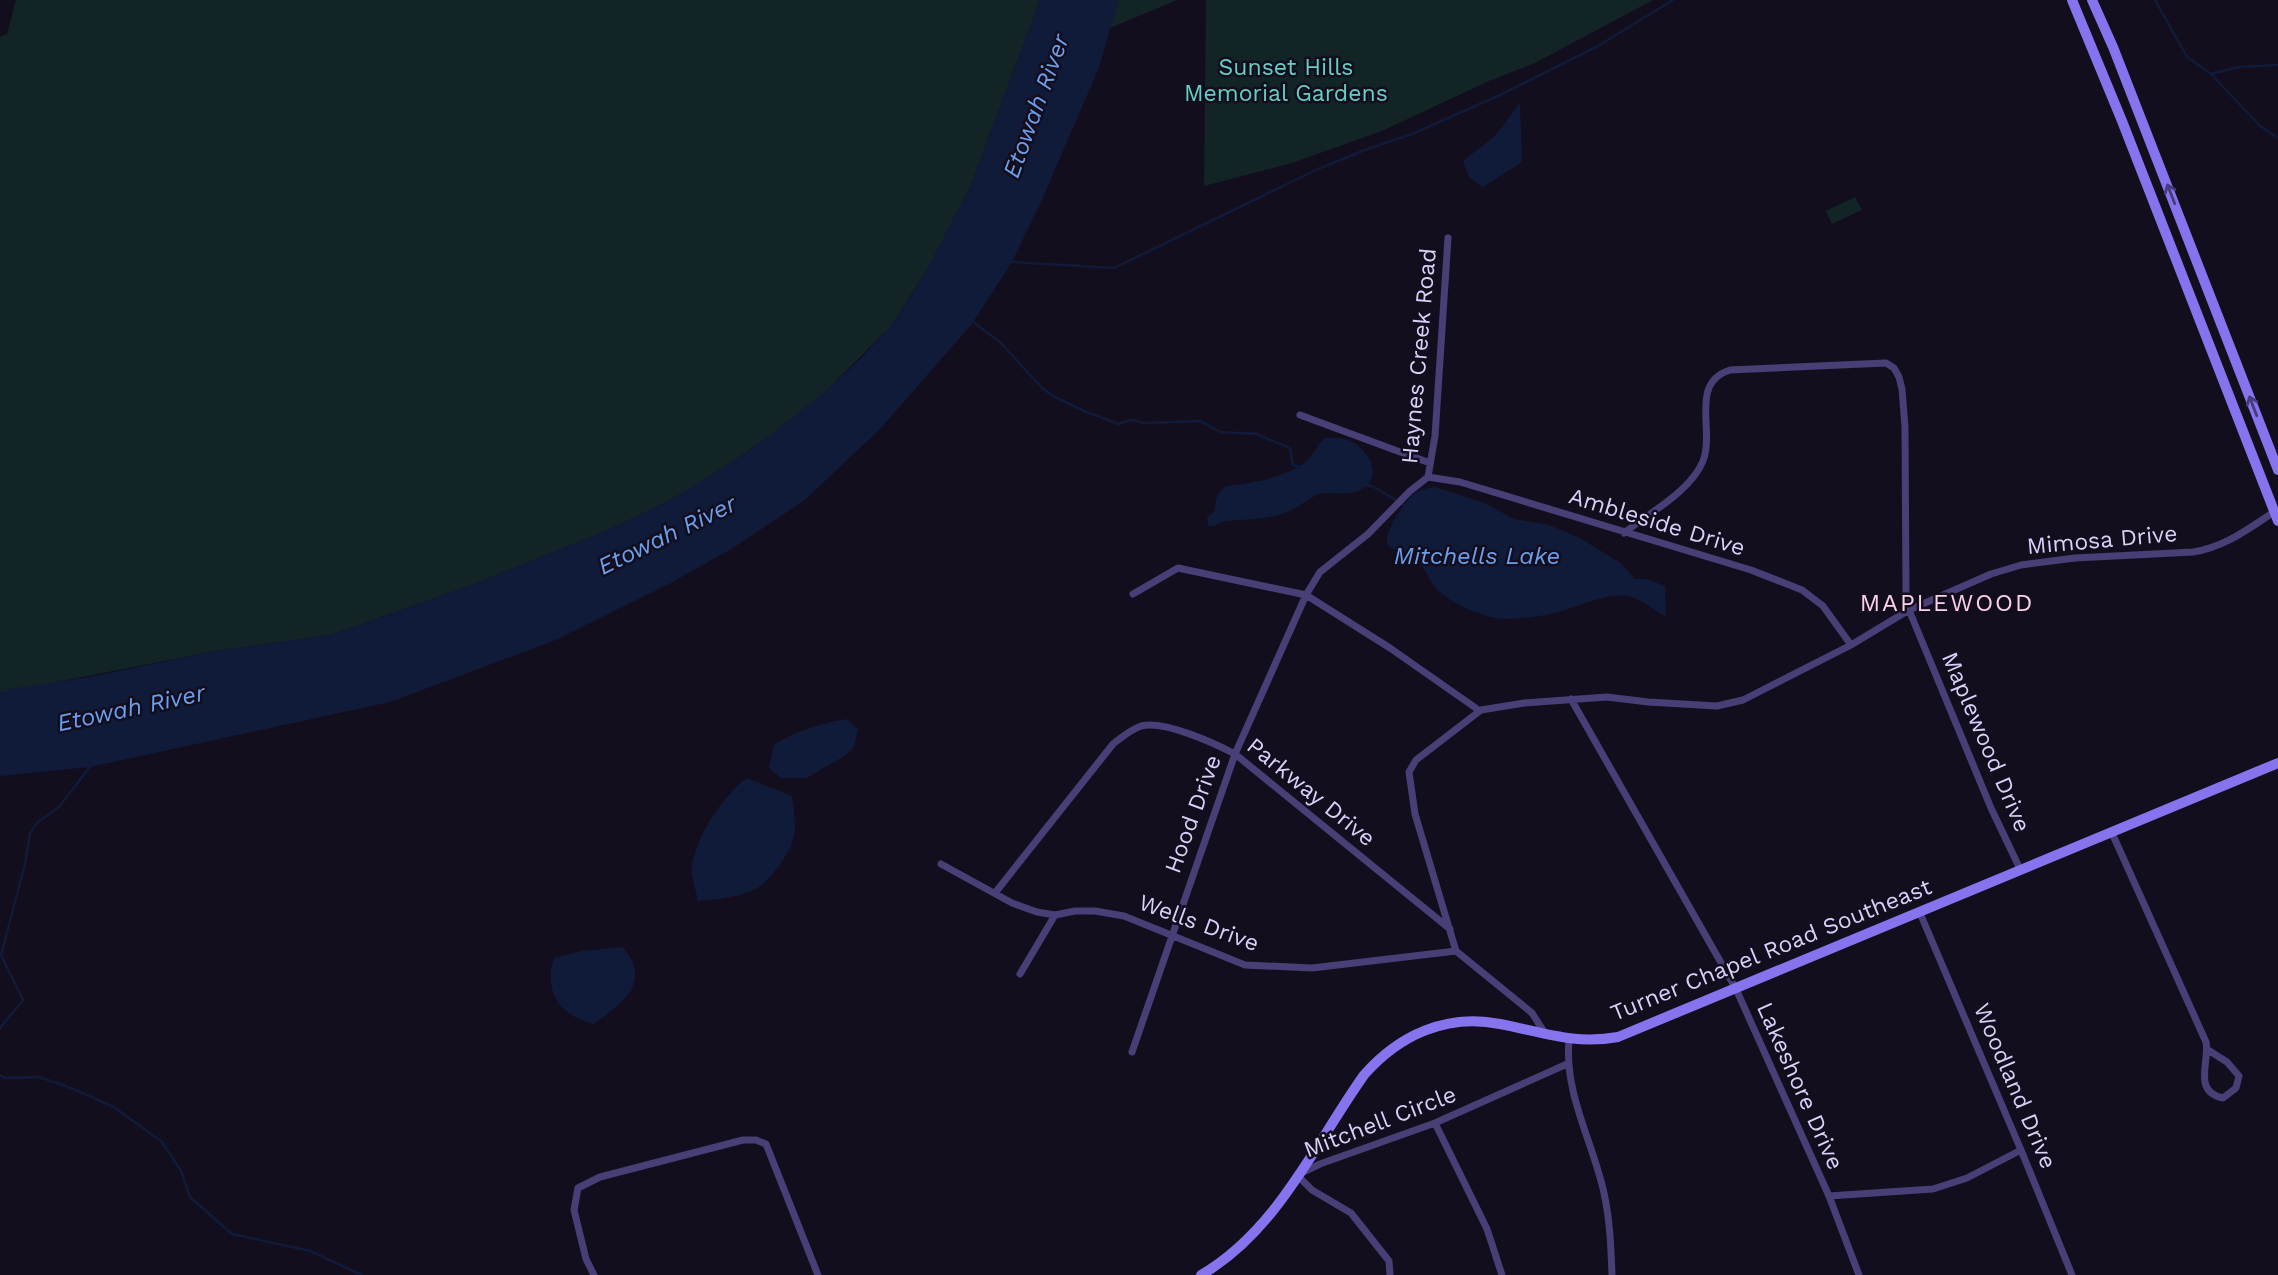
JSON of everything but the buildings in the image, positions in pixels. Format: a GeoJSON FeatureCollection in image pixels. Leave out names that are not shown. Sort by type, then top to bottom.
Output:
{"type":"FeatureCollection","features":[{"type":"Feature","properties":{"kind":"street"},"geometry":{"type":"LineString","coordinates":[[2072,0],[2277,514]]}},
{"type":"Feature","properties":{"kind":"street"},"geometry":{"type":"LineString","coordinates":[[2092,0],[2278,470]]}},
{"type":"Feature","properties":{"kind":"street","name":"Haynes Creek Road"},"geometry":{"type":"LineString","coordinates":[[1428,477],[1435,436],[1448,238]]}},
{"type":"Feature","properties":{"kind":"street","name":"Maplewood Drive"},"geometry":{"type":"LineString","coordinates":[[1624,533],[1692,481],[1704,458],[1707,390],[1717,374],[1730,370],[1885,363],[1894,368],[1899,378],[1905,427],[1906,596],[1909,610],[1991,808],[2021,871]]}},
{"type":"Feature","properties":{"kind":"street"},"geometry":{"type":"LineString","coordinates":[[1300,415],[1430,463]]}},
{"type":"Feature","properties":{"kind":"street"},"geometry":{"type":"LineString","coordinates":[[1306,596],[1320,572],[1368,534],[1410,491],[1428,477]]}},
{"type":"Feature","properties":{"kind":"street","name":"Ambleside Drive"},"geometry":{"type":"LineString","coordinates":[[1428,477],[1460,482],[1751,570],[1802,590],[1823,606],[1851,645]]}},
{"type":"Feature","properties":{"kind":"street","name":"Mimosa Drive"},"geometry":{"type":"LineString","coordinates":[[1456,951],[1415,814],[1409,772],[1416,760],[1480,711],[1524,703],[1606,697],[1717,706],[1743,700],[1851,645],[1909,610],[1980,578],[2021,565],[2075,558],[2212,549],[2277,514]]}},
{"type":"Feature","properties":{"kind":"street"},"geometry":{"type":"LineString","coordinates":[[1133,594],[1178,568],[1306,596],[1390,648],[1480,711]]}},
{"type":"Feature","properties":{"kind":"street","name":"Hood Drive"},"geometry":{"type":"LineString","coordinates":[[1132,1052],[1235,754],[1306,596]]}},
{"type":"Feature","properties":{"kind":"street","name":"Lakeshore Drive"},"geometry":{"type":"LineString","coordinates":[[1571,699],[1736,989],[1829,1196],[1859,1275]]}},
{"type":"Feature","properties":{"kind":"street","name":"Parkway Drive"},"geometry":{"type":"LineString","coordinates":[[995,893],[1113,744],[1129,731],[1143,726],[1159,726],[1235,754],[1451,930]]}},
{"type":"Feature","properties":{"kind":"street","name":"Turner Chapel Road Southeast"},"geometry":{"type":"LineString","coordinates":[[1201,1275],[1234,1252],[1258,1228],[1364,1075],[1382,1055],[1400,1042],[1434,1027],[1469,1021],[1499,1024],[1569,1040],[1593,1041],[1618,1037],[2278,763]]}},
{"type":"Feature","properties":{"kind":"street"},"geometry":{"type":"LineString","coordinates":[[2112,833],[2208,1050],[2227,1062],[2239,1076],[2236,1088],[2222,1098],[2211,1092],[2204,1080],[2208,1050]]}},
{"type":"Feature","properties":{"kind":"street","name":"Wells Drive"},"geometry":{"type":"LineString","coordinates":[[941,864],[1012,903],[1037,912],[1055,915],[1075,911],[1124,916],[1245,965],[1312,968],[1456,951]]}},
{"type":"Feature","properties":{"kind":"street","name":"Woodland Drive"},"geometry":{"type":"LineString","coordinates":[[1920,913],[2071,1275]]}},
{"type":"Feature","properties":{"kind":"street"},"geometry":{"type":"LineString","coordinates":[[1020,974],[1055,915]]}},
{"type":"Feature","properties":{"kind":"street"},"geometry":{"type":"LineString","coordinates":[[1456,951],[1532,1013],[1546,1035]]}},
{"type":"Feature","properties":{"kind":"street"},"geometry":{"type":"LineString","coordinates":[[1569,1040],[1567,1064],[1604,1194],[1611,1240],[1612,1275]]}},
{"type":"Feature","properties":{"kind":"street","name":"Mitchell Circle"},"geometry":{"type":"LineString","coordinates":[[1390,1275],[1389,1261],[1351,1213],[1312,1190],[1297,1175],[1320,1164],[1435,1123],[1567,1064]]}},
{"type":"Feature","properties":{"kind":"street"},"geometry":{"type":"LineString","coordinates":[[1435,1123],[1487,1229],[1502,1275]]}},
{"type":"Feature","properties":{"kind":"street"},"geometry":{"type":"LineString","coordinates":[[594,1275],[586,1259],[574,1210],[578,1188],[600,1177],[743,1140],[756,1140],[766,1144],[818,1275]]}},
{"type":"Feature","properties":{"kind":"street"},"geometry":{"type":"LineString","coordinates":[[1829,1196],[1933,1189],[1967,1178],[2021,1150]]}},
{"type":"Feature","properties":{"kind":"green space"},"geometry":{"type":"Polygon","coordinates":[[[16,0],[1040,0],[971,185],[929,267],[891,326],[825,392],[777,431],[720,471],[667,502],[608,530],[472,585],[331,635],[216,651],[0,693],[0,37],[7,34],[16,0]]]}},
{"type":"Feature","properties":{"kind":"green space"},"geometry":{"type":"Polygon","coordinates":[[[1097,0],[1177,0],[1084,39],[1097,0]]]}},
{"type":"Feature","properties":{"kind":"green space","name":"Sunset Hills Memorial Gardens"},"geometry":{"type":"Polygon","coordinates":[[[1206,0],[1653,0],[1535,63],[1489,81],[1382,131],[1292,163],[1204,186],[1206,0]]]}},
{"type":"Feature","properties":{"kind":"green space"},"geometry":{"type":"Polygon","coordinates":[[[1855,197],[1862,210],[1832,224],[1826,211],[1855,197]]]}},
{"type":"Feature","properties":{"kind":"water","name":"Etowah River"},"geometry":{"type":"Polygon","coordinates":[[[1040,0],[1119,0],[1098,70],[1041,202],[1012,262],[971,325],[880,429],[805,500],[733,548],[669,584],[553,641],[390,702],[90,767],[0,776],[0,694],[10,689],[89,677],[216,651],[331,635],[472,585],[608,530],[667,502],[749,451],[825,392],[860,359],[891,326],[923,277],[971,185],[1040,0]]]}},
{"type":"Feature","properties":{"kind":"water"},"geometry":{"type":"Polygon","coordinates":[[[1520,103],[1522,162],[1483,187],[1469,177],[1463,161],[1495,136],[1520,103]]]}},
{"type":"Feature","properties":{"kind":"water"},"geometry":{"type":"Polygon","coordinates":[[[1326,438],[1348,440],[1367,455],[1373,469],[1372,476],[1362,489],[1352,493],[1317,495],[1291,510],[1273,516],[1225,521],[1208,526],[1207,517],[1215,511],[1217,497],[1227,486],[1268,479],[1296,468],[1308,459],[1326,438]]]}},
{"type":"Feature","properties":{"kind":"water","name":"Mitchells Lake"},"geometry":{"type":"Polygon","coordinates":[[[1435,487],[1484,503],[1514,519],[1549,525],[1578,537],[1621,563],[1635,579],[1647,579],[1665,586],[1666,615],[1636,598],[1623,596],[1605,598],[1553,614],[1528,618],[1496,618],[1463,607],[1435,587],[1414,557],[1391,548],[1387,542],[1392,524],[1411,496],[1435,487]]]}},
{"type":"Feature","properties":{"kind":"water"},"geometry":{"type":"Polygon","coordinates":[[[847,719],[858,729],[854,747],[846,755],[807,778],[781,778],[769,768],[774,745],[809,728],[847,719]]]}},
{"type":"Feature","properties":{"kind":"water"},"geometry":{"type":"Polygon","coordinates":[[[747,778],[792,796],[795,824],[791,846],[773,873],[757,888],[735,896],[698,901],[692,877],[695,852],[720,805],[747,778]]]}},
{"type":"Feature","properties":{"kind":"water"},"geometry":{"type":"Polygon","coordinates":[[[623,947],[633,964],[635,976],[629,993],[623,1000],[594,1024],[564,1009],[553,992],[551,982],[554,958],[582,951],[623,947]]]}},
{"type":"Feature","properties":{"kind":"waterway"},"geometry":{"type":"LineString","coordinates":[[1012,262],[1114,268],[1318,169],[1412,134],[1500,95],[1598,46],[1673,0]]}},
{"type":"Feature","properties":{"kind":"waterway"},"geometry":{"type":"LineString","coordinates":[[2155,0],[2187,57],[2211,74],[2260,126],[2278,138]]}},
{"type":"Feature","properties":{"kind":"waterway"},"geometry":{"type":"LineString","coordinates":[[2211,74],[2238,67],[2278,65]]}},
{"type":"Feature","properties":{"kind":"waterway"},"geometry":{"type":"LineString","coordinates":[[973,319],[973,322],[1000,342],[1042,388],[1084,411],[1118,424],[1132,420],[1143,423],[1200,421],[1220,432],[1256,434],[1290,448],[1293,465],[1299,467]]}},
{"type":"Feature","properties":{"kind":"waterway"},"geometry":{"type":"LineString","coordinates":[[1367,485],[1404,505]]}},
{"type":"Feature","properties":{"kind":"waterway"},"geometry":{"type":"LineString","coordinates":[[0,1028],[23,1000],[1,955],[25,864],[30,833],[38,822],[58,808],[89,765]]}},
{"type":"Feature","properties":{"kind":"waterway"},"geometry":{"type":"LineString","coordinates":[[0,1075],[5,1078],[39,1077],[114,1107],[162,1142],[181,1171],[190,1197],[232,1234],[310,1251],[362,1275]]}},
{"type":"Feature","properties":{"kind":"district","name":"MAPLEWOOD"},"geometry":{"type":"Point","coordinates":[1947,603]}}]}
